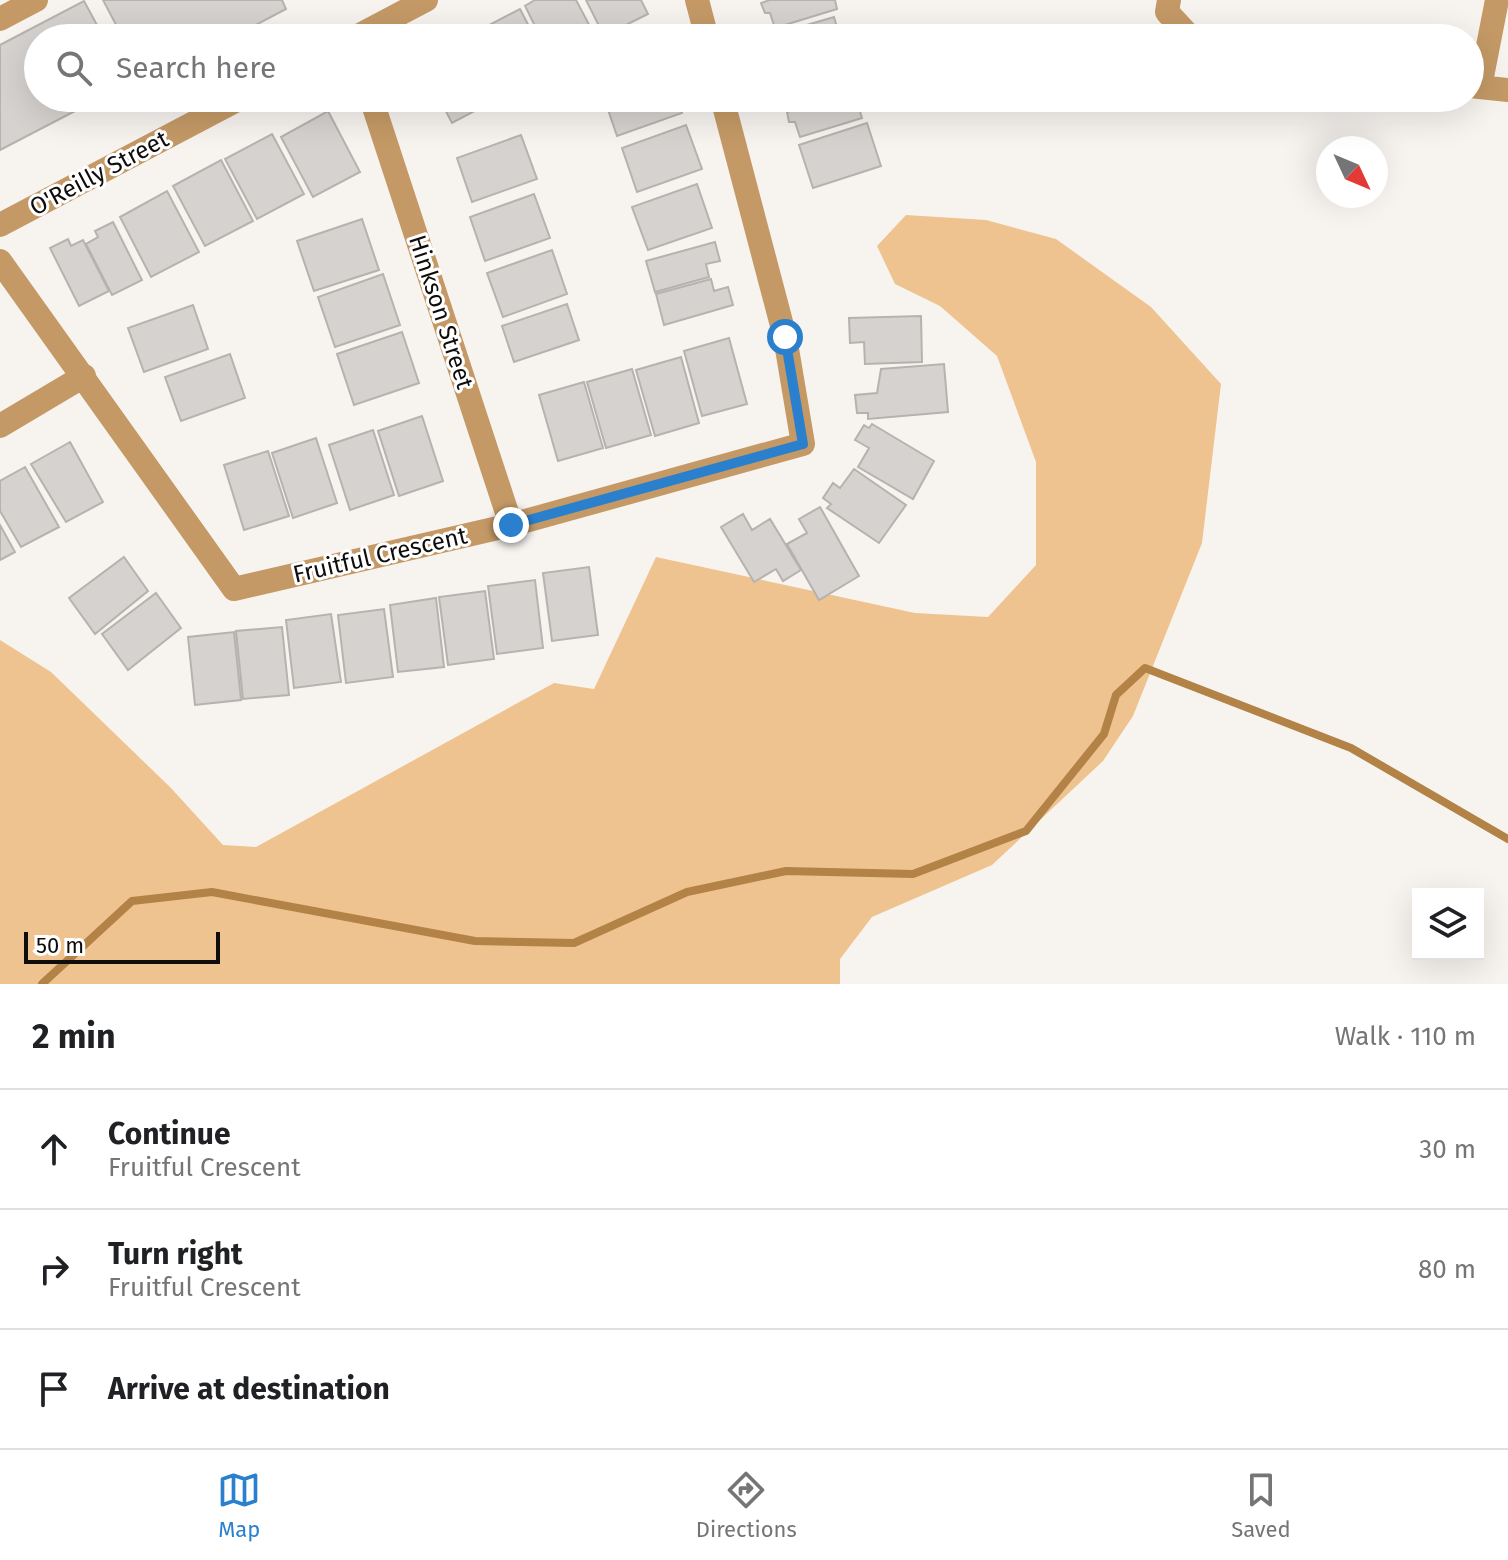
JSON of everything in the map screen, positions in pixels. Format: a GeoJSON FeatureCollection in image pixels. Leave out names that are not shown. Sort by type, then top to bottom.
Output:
{"type":"FeatureCollection","features":[{"type":"Feature","properties":{"kind":"street"},"geometry":{"type":"LineString","coordinates":[[0,19],[36,0]]}},
{"type":"Feature","properties":{"kind":"street"},"geometry":{"type":"LineString","coordinates":[[381,24],[426,0]]}},
{"type":"Feature","properties":{"kind":"street"},"geometry":{"type":"LineString","coordinates":[[697,0],[703,24]]}},
{"type":"Feature","properties":{"kind":"street"},"geometry":{"type":"LineString","coordinates":[[1169,0],[1167,12],[1178,24]]}},
{"type":"Feature","properties":{"kind":"street"},"geometry":{"type":"LineString","coordinates":[[1484,51],[1497,0]]}},
{"type":"Feature","properties":{"kind":"street"},"geometry":{"type":"LineString","coordinates":[[1484,88],[1508,90]]}},
{"type":"Feature","properties":{"kind":"street","name":"O'Reilly Street"},"geometry":{"type":"LineString","coordinates":[[0,225],[214,112]]}},
{"type":"Feature","properties":{"kind":"street","name":"Hinkson Street"},"geometry":{"type":"LineString","coordinates":[[376,112],[511,525]]}},
{"type":"Feature","properties":{"kind":"street","name":"Fruitful Crescent"},"geometry":{"type":"LineString","coordinates":[[0,261],[234,589],[511,525],[803,444],[785,337],[726,112]]}},
{"type":"Feature","properties":{"kind":"street"},"geometry":{"type":"LineString","coordinates":[[0,426],[84,376]]}},
{"type":"Feature","properties":{"kind":"shaded area"},"geometry":{"type":"Polygon","coordinates":[[[906,215],[986,220],[1056,239],[1151,307],[1221,384],[1202,543],[1133,716],[1103,761],[992,865],[872,917],[840,959],[840,984],[0,984],[0,640],[51,672],[171,788],[223,845],[256,847],[554,683],[594,689],[656,557],[915,613],[988,617],[1036,565],[1036,462],[997,356],[940,306],[895,284],[877,246],[906,215]]]}},
{"type":"Feature","properties":{"kind":"building"},"geometry":{"type":"Polygon","coordinates":[[[103,0],[282,0],[286,9],[258,24],[116,24],[103,0]]]}},
{"type":"Feature","properties":{"kind":"building"},"geometry":{"type":"Polygon","coordinates":[[[535,0],[576,0],[589,24],[534,24],[525,6],[535,0]]]}},
{"type":"Feature","properties":{"kind":"building"},"geometry":{"type":"Polygon","coordinates":[[[586,0],[641,0],[648,14],[628,24],[598,24],[586,0]]]}},
{"type":"Feature","properties":{"kind":"building"},"geometry":{"type":"Polygon","coordinates":[[[770,0],[835,0],[837,9],[788,24],[774,24],[770,13],[765,13],[761,3],[770,0]]]}},
{"type":"Feature","properties":{"kind":"building"},"geometry":{"type":"Polygon","coordinates":[[[84,1],[96,24],[40,24],[84,1]]]}},
{"type":"Feature","properties":{"kind":"building"},"geometry":{"type":"Polygon","coordinates":[[[520,9],[528,24],[491,24],[520,9]]]}},
{"type":"Feature","properties":{"kind":"building"},"geometry":{"type":"Polygon","coordinates":[[[834,17],[836,24],[810,24],[834,17]]]}},
{"type":"Feature","properties":{"kind":"building"},"geometry":{"type":"Polygon","coordinates":[[[24,32],[24,112],[73,112],[0,150],[0,45],[24,32]]]}},
{"type":"Feature","properties":{"kind":"building"},"geometry":{"type":"Polygon","coordinates":[[[329,112],[360,172],[313,197],[281,137],[329,112]]]}},
{"type":"Feature","properties":{"kind":"building"},"geometry":{"type":"Polygon","coordinates":[[[446,112],[473,112],[452,123],[446,112]]]}},
{"type":"Feature","properties":{"kind":"building"},"geometry":{"type":"Polygon","coordinates":[[[609,112],[682,112],[682,113],[617,136],[609,112]]]}},
{"type":"Feature","properties":{"kind":"building"},"geometry":{"type":"Polygon","coordinates":[[[787,112],[860,112],[862,118],[800,137],[795,122],[789,122],[787,112]]]}},
{"type":"Feature","properties":{"kind":"building"},"geometry":{"type":"Polygon","coordinates":[[[867,123],[881,166],[813,188],[799,145],[867,123]]]}},
{"type":"Feature","properties":{"kind":"building"},"geometry":{"type":"Polygon","coordinates":[[[686,125],[702,169],[637,192],[622,148],[686,125]]]}},
{"type":"Feature","properties":{"kind":"building"},"geometry":{"type":"Polygon","coordinates":[[[272,134],[304,194],[257,219],[225,159],[272,134]]]}},
{"type":"Feature","properties":{"kind":"building"},"geometry":{"type":"Polygon","coordinates":[[[521,135],[537,179],[472,202],[457,158],[521,135]]]}},
{"type":"Feature","properties":{"kind":"building"},"geometry":{"type":"Polygon","coordinates":[[[221,160],[253,221],[205,246],[173,186],[221,160]]]}},
{"type":"Feature","properties":{"kind":"building"},"geometry":{"type":"Polygon","coordinates":[[[697,184],[712,228],[648,250],[632,207],[697,184]]]}},
{"type":"Feature","properties":{"kind":"building"},"geometry":{"type":"Polygon","coordinates":[[[167,191],[199,252],[151,277],[120,217],[167,191]]]}},
{"type":"Feature","properties":{"kind":"building"},"geometry":{"type":"Polygon","coordinates":[[[534,194],[550,238],[485,261],[470,217],[534,194]]]}},
{"type":"Feature","properties":{"kind":"building"},"geometry":{"type":"Polygon","coordinates":[[[362,219],[379,270],[314,291],[297,241],[362,219]]]}},
{"type":"Feature","properties":{"kind":"building"},"geometry":{"type":"Polygon","coordinates":[[[113,222],[142,280],[112,295],[86,244],[98,237],[95,231],[113,222]]]}},
{"type":"Feature","properties":{"kind":"building"},"geometry":{"type":"Polygon","coordinates":[[[68,239],[71,246],[83,240],[109,291],[79,306],[50,248],[68,239]]]}},
{"type":"Feature","properties":{"kind":"building"},"geometry":{"type":"Polygon","coordinates":[[[715,242],[720,261],[706,264],[709,277],[655,292],[646,261],[715,242]]]}},
{"type":"Feature","properties":{"kind":"building"},"geometry":{"type":"Polygon","coordinates":[[[552,250],[567,294],[503,317],[487,273],[552,250]]]}},
{"type":"Feature","properties":{"kind":"building"},"geometry":{"type":"Polygon","coordinates":[[[383,274],[400,325],[335,347],[318,297],[383,274]]]}},
{"type":"Feature","properties":{"kind":"building"},"geometry":{"type":"Polygon","coordinates":[[[711,279],[714,291],[728,287],[733,305],[664,325],[656,294],[711,279]]]}},
{"type":"Feature","properties":{"kind":"building"},"geometry":{"type":"Polygon","coordinates":[[[567,304],[579,340],[514,362],[502,326],[567,304]]]}},
{"type":"Feature","properties":{"kind":"building"},"geometry":{"type":"Polygon","coordinates":[[[193,305],[208,349],[144,372],[128,328],[193,305]]]}},
{"type":"Feature","properties":{"kind":"building"},"geometry":{"type":"Polygon","coordinates":[[[921,316],[922,362],[865,364],[864,342],[850,343],[849,318],[921,316]]]}},
{"type":"Feature","properties":{"kind":"building"},"geometry":{"type":"Polygon","coordinates":[[[402,332],[419,383],[354,405],[337,354],[402,332]]]}},
{"type":"Feature","properties":{"kind":"building"},"geometry":{"type":"Polygon","coordinates":[[[729,338],[747,404],[702,416],[684,351],[729,338]]]}},
{"type":"Feature","properties":{"kind":"building"},"geometry":{"type":"Polygon","coordinates":[[[230,354],[245,398],[181,421],[165,377],[230,354]]]}},
{"type":"Feature","properties":{"kind":"building"},"geometry":{"type":"Polygon","coordinates":[[[681,357],[699,423],[655,436],[636,370],[681,357]]]}},
{"type":"Feature","properties":{"kind":"building"},"geometry":{"type":"Polygon","coordinates":[[[944,364],[948,412],[868,419],[868,413],[857,413],[855,395],[877,393],[881,369],[944,364]]]}},
{"type":"Feature","properties":{"kind":"building"},"geometry":{"type":"Polygon","coordinates":[[[632,369],[651,435],[606,448],[587,382],[632,369]]]}},
{"type":"Feature","properties":{"kind":"building"},"geometry":{"type":"Polygon","coordinates":[[[584,382],[603,448],[558,461],[539,395],[584,382]]]}},
{"type":"Feature","properties":{"kind":"building"},"geometry":{"type":"Polygon","coordinates":[[[422,416],[443,481],[399,496],[378,431],[422,416]]]}},
{"type":"Feature","properties":{"kind":"building"},"geometry":{"type":"Polygon","coordinates":[[[872,424],[934,461],[913,499],[858,467],[869,448],[855,440],[864,425],[869,428],[872,424]]]}},
{"type":"Feature","properties":{"kind":"building"},"geometry":{"type":"Polygon","coordinates":[[[373,430],[394,495],[350,510],[329,445],[373,430]]]}},
{"type":"Feature","properties":{"kind":"building"},"geometry":{"type":"Polygon","coordinates":[[[316,438],[337,503],[293,518],[272,453],[316,438]]]}},
{"type":"Feature","properties":{"kind":"building"},"geometry":{"type":"Polygon","coordinates":[[[70,442],[103,502],[66,522],[31,464],[70,442]]]}},
{"type":"Feature","properties":{"kind":"building"},"geometry":{"type":"Polygon","coordinates":[[[268,451],[289,516],[244,530],[224,465],[268,451]]]}},
{"type":"Feature","properties":{"kind":"building"},"geometry":{"type":"Polygon","coordinates":[[[25,467],[59,527],[21,547],[0,511],[0,481],[25,467]]]}},
{"type":"Feature","properties":{"kind":"building"},"geometry":{"type":"Polygon","coordinates":[[[854,469],[906,505],[879,543],[827,508],[831,504],[823,498],[833,483],[840,488],[854,469]]]}},
{"type":"Feature","properties":{"kind":"building"},"geometry":{"type":"Polygon","coordinates":[[[820,507],[859,576],[819,600],[787,544],[807,533],[799,519],[820,507]]]}},
{"type":"Feature","properties":{"kind":"building"},"geometry":{"type":"Polygon","coordinates":[[[743,514],[752,530],[770,519],[801,570],[783,581],[776,569],[754,582],[721,527],[743,514]]]}},
{"type":"Feature","properties":{"kind":"building"},"geometry":{"type":"Polygon","coordinates":[[[0,525],[15,552],[0,560],[0,525]]]}},
{"type":"Feature","properties":{"kind":"building"},"geometry":{"type":"Polygon","coordinates":[[[124,557],[148,591],[95,634],[69,598],[124,557]]]}},
{"type":"Feature","properties":{"kind":"building"},"geometry":{"type":"Polygon","coordinates":[[[589,567],[598,635],[552,641],[543,573],[589,567]]]}},
{"type":"Feature","properties":{"kind":"building"},"geometry":{"type":"Polygon","coordinates":[[[535,580],[543,648],[497,654],[488,586],[535,580]]]}},
{"type":"Feature","properties":{"kind":"building"},"geometry":{"type":"Polygon","coordinates":[[[485,591],[494,659],[448,665],[439,597],[485,591]]]}},
{"type":"Feature","properties":{"kind":"building"},"geometry":{"type":"Polygon","coordinates":[[[156,593],[181,628],[128,670],[102,634],[156,593]]]}},
{"type":"Feature","properties":{"kind":"building"},"geometry":{"type":"Polygon","coordinates":[[[436,598],[444,667],[398,672],[390,605],[436,598]]]}},
{"type":"Feature","properties":{"kind":"building"},"geometry":{"type":"Polygon","coordinates":[[[384,609],[393,677],[346,683],[338,615],[384,609]]]}},
{"type":"Feature","properties":{"kind":"building"},"geometry":{"type":"Polygon","coordinates":[[[331,614],[341,682],[294,688],[286,620],[331,614]]]}},
{"type":"Feature","properties":{"kind":"building"},"geometry":{"type":"Polygon","coordinates":[[[282,627],[289,695],[243,699],[236,631],[282,627]]]}},
{"type":"Feature","properties":{"kind":"building"},"geometry":{"type":"Polygon","coordinates":[[[234,632],[241,700],[195,705],[188,637],[234,632]]]}},
{"type":"Feature","properties":{"kind":"waterway"},"geometry":{"type":"LineString","coordinates":[[42,984],[132,901],[212,892],[475,941],[574,943],[687,892],[786,871],[913,874],[1026,831],[1104,734],[1116,695],[1145,668],[1351,748],[1508,839]]}},
{"type":"Feature","properties":{"kind":"route"},"geometry":{"type":"LineString","coordinates":[[511,525],[803,444],[785,337]]}}]}
